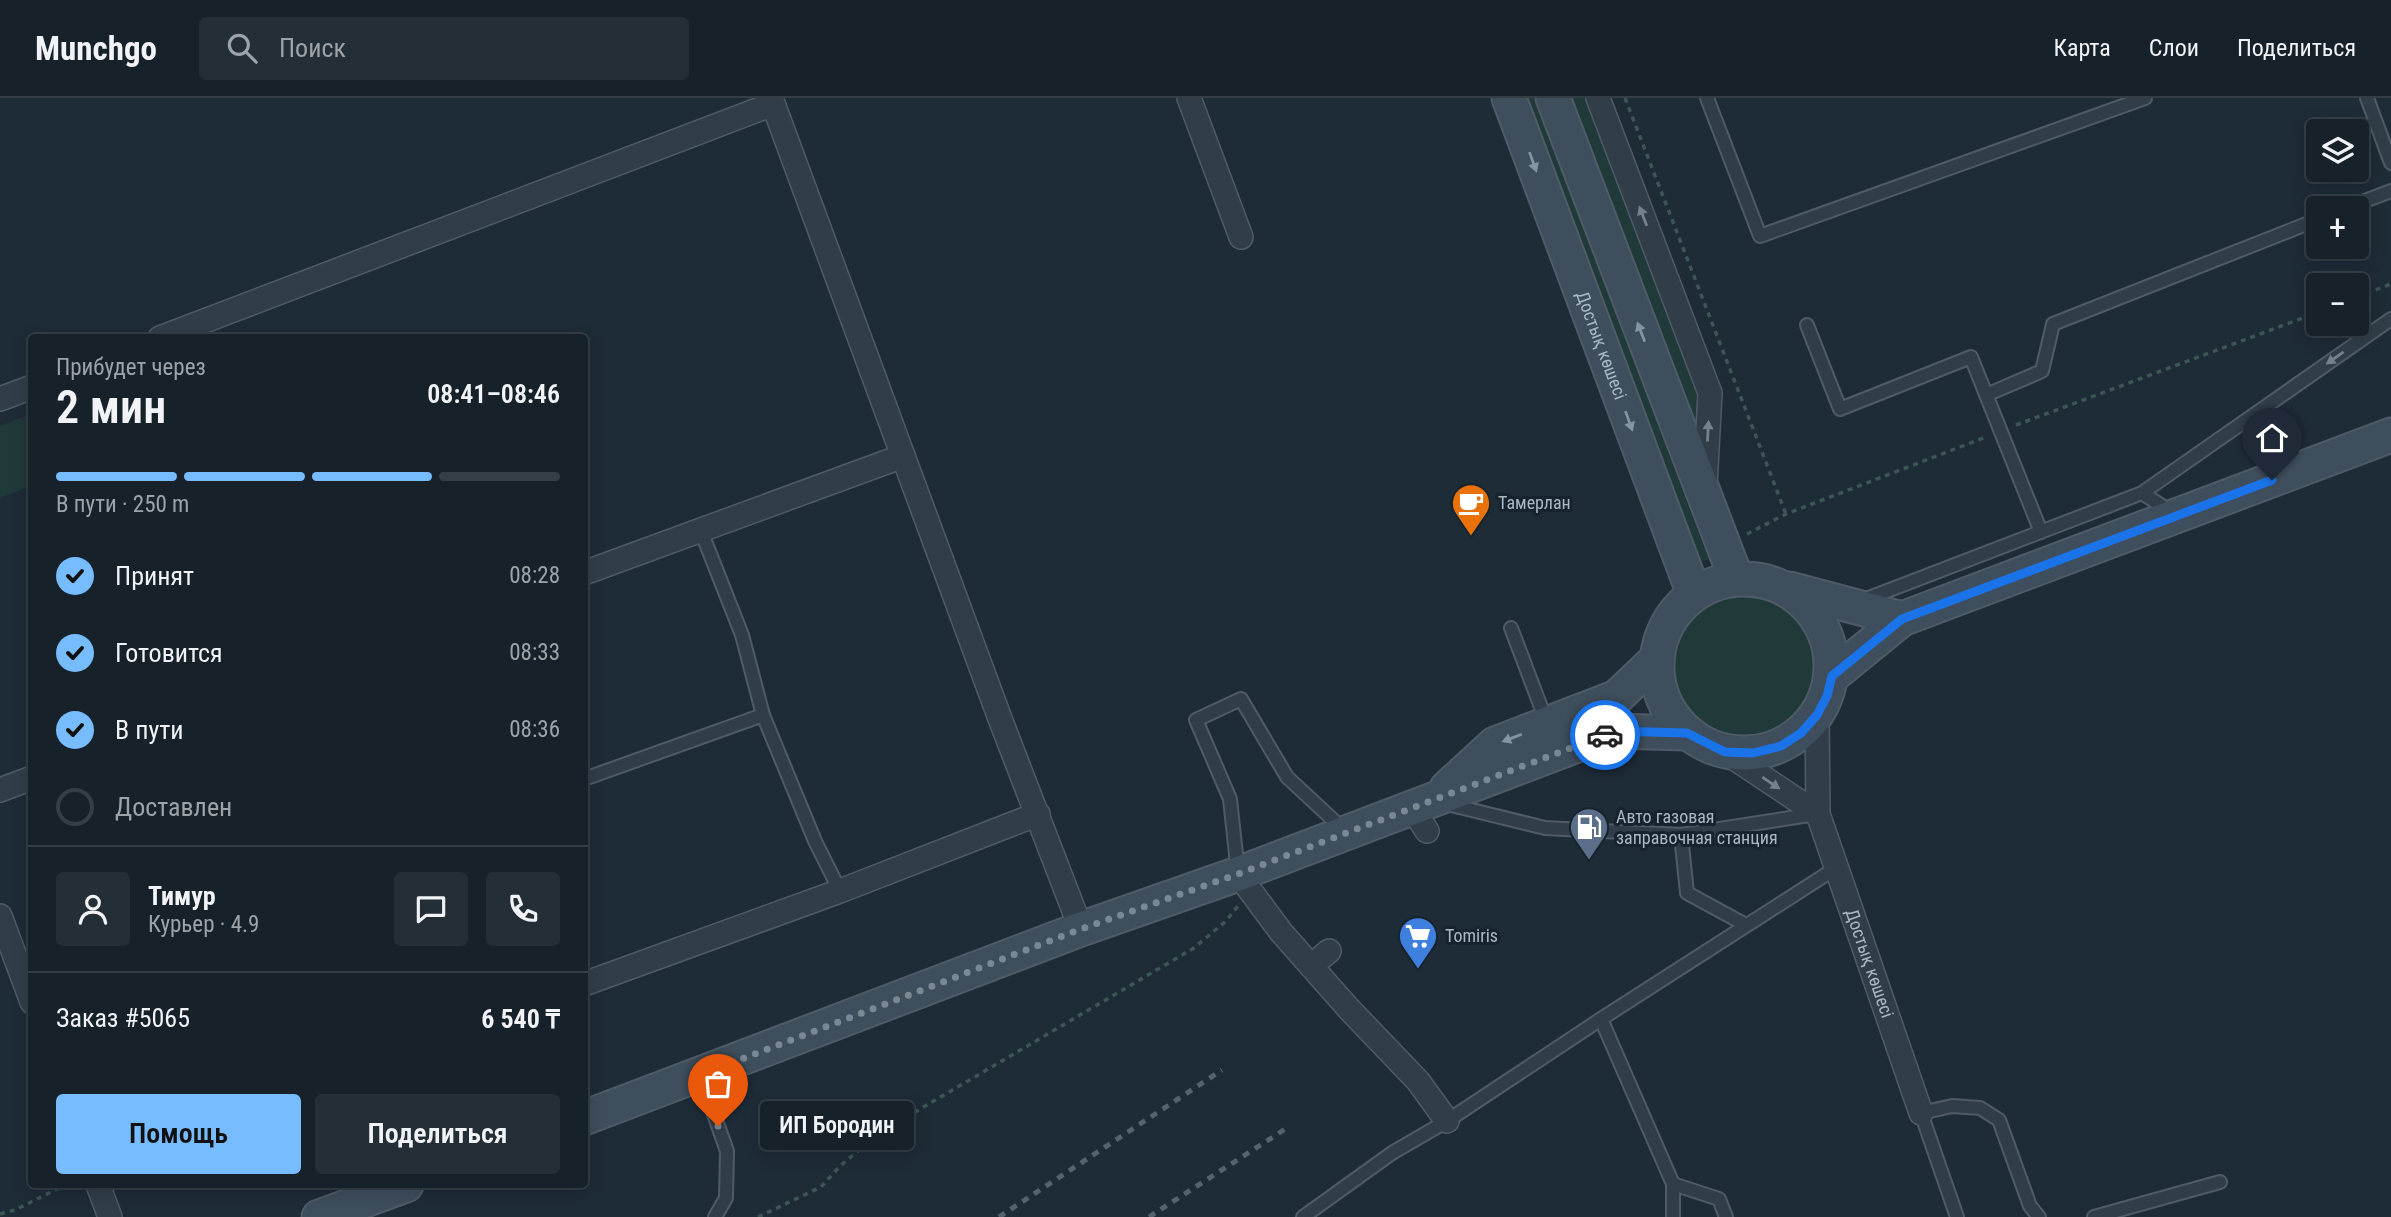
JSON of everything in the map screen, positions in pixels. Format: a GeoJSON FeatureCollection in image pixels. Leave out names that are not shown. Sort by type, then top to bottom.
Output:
{"type":"FeatureCollection","features":[{"type":"Feature","properties":{"kind":"street"},"geometry":{"type":"LineString","coordinates":[[1189,98],[1241,237]]}},
{"type":"Feature","properties":{"kind":"street","name":"Достық көшесі"},"geometry":{"type":"LineString","coordinates":[[1509,98],[1694,594]]}},
{"type":"Feature","properties":{"kind":"street"},"geometry":{"type":"LineString","coordinates":[[1553,98],[1736,578]]}},
{"type":"Feature","properties":{"kind":"street"},"geometry":{"type":"LineString","coordinates":[[1598,98],[1710,393],[1704,499]]}},
{"type":"Feature","properties":{"kind":"street"},"geometry":{"type":"LineString","coordinates":[[170,334],[772,101],[999,716],[1081,929]]}},
{"type":"Feature","properties":{"kind":"street"},"geometry":{"type":"LineString","coordinates":[[0,399],[28,388]]}},
{"type":"Feature","properties":{"kind":"street"},"geometry":{"type":"LineString","coordinates":[[1832,676],[1902,619],[2391,435]]}},
{"type":"Feature","properties":{"kind":"street"},"geometry":{"type":"LineString","coordinates":[[588,572],[903,456]]}},
{"type":"Feature","properties":{"kind":"street"},"geometry":{"type":"LineString","coordinates":[[1818,814],[1725,752],[1687,733],[1671,715],[1661,696],[1657,678],[1656,660],[1665,626],[1678,608],[1694,594],[1714,583],[1736,578],[1760,579],[1784,588],[1902,619]]}},
{"type":"Feature","properties":{"kind":"street"},"geometry":{"type":"LineString","coordinates":[[1725,752],[1753,753],[1781,746],[1809,724],[1827,696],[1832,676],[1831,650],[1824,628],[1808,605],[1784,588]]}},
{"type":"Feature","properties":{"kind":"street"},"geometry":{"type":"LineString","coordinates":[[1424,813],[1496,744],[1617,697],[1656,660]]}},
{"type":"Feature","properties":{"kind":"street","name":"Достық көшесі"},"geometry":{"type":"LineString","coordinates":[[1809,724],[1818,814],[1921,1113]]}},
{"type":"Feature","properties":{"kind":"street"},"geometry":{"type":"LineString","coordinates":[[588,1117],[1081,929],[1244,882],[1347,833],[1424,813],[1614,731],[1687,733]]}},
{"type":"Feature","properties":{"kind":"street"},"geometry":{"type":"LineString","coordinates":[[0,790],[28,780]]}},
{"type":"Feature","properties":{"kind":"street"},"geometry":{"type":"LineString","coordinates":[[588,983],[840,891],[1038,814]]}},
{"type":"Feature","properties":{"kind":"street"},"geometry":{"type":"LineString","coordinates":[[1244,882],[1281,932],[1418,1081],[1447,1121]]}},
{"type":"Feature","properties":{"kind":"street"},"geometry":{"type":"LineString","coordinates":[[0,916],[28,991]]}},
{"type":"Feature","properties":{"kind":"street"},"geometry":{"type":"LineString","coordinates":[[1311,966],[1329,951]]}},
{"type":"Feature","properties":{"kind":"street"},"geometry":{"type":"LineString","coordinates":[[99,1188],[110,1217]]}},
{"type":"Feature","properties":{"kind":"street"},"geometry":{"type":"LineString","coordinates":[[319,1217],[397,1188]]}},
{"type":"Feature","properties":{"kind":"lane"},"geometry":{"type":"LineString","coordinates":[[1707,98],[1760,236],[2145,98]]}},
{"type":"Feature","properties":{"kind":"lane"},"geometry":{"type":"LineString","coordinates":[[2367,98],[2391,163]]}},
{"type":"Feature","properties":{"kind":"lane"},"geometry":{"type":"LineString","coordinates":[[2369,200],[2391,191]]}},
{"type":"Feature","properties":{"kind":"lane"},"geometry":{"type":"LineString","coordinates":[[1986,395],[2042,371],[2053,324],[2306,224]]}},
{"type":"Feature","properties":{"kind":"lane"},"geometry":{"type":"LineString","coordinates":[[1849,606],[2142,493],[2391,319]]}},
{"type":"Feature","properties":{"kind":"lane"},"geometry":{"type":"LineString","coordinates":[[1807,326],[1840,409],[1970,357],[2040,532]]}},
{"type":"Feature","properties":{"kind":"lane"},"geometry":{"type":"LineString","coordinates":[[2142,493],[2177,516]]}},
{"type":"Feature","properties":{"kind":"lane"},"geometry":{"type":"LineString","coordinates":[[701,531],[742,635],[763,715],[840,891]]}},
{"type":"Feature","properties":{"kind":"lane"},"geometry":{"type":"LineString","coordinates":[[1511,628],[1548,724]]}},
{"type":"Feature","properties":{"kind":"lane"},"geometry":{"type":"LineString","coordinates":[[1244,882],[1230,799],[1196,720],[1241,699],[1287,778],[1347,833]]}},
{"type":"Feature","properties":{"kind":"lane"},"geometry":{"type":"LineString","coordinates":[[588,778],[763,715]]}},
{"type":"Feature","properties":{"kind":"lane"},"geometry":{"type":"LineString","coordinates":[[1424,813],[1545,828],[1681,835],[1818,814]]}},
{"type":"Feature","properties":{"kind":"lane"},"geometry":{"type":"LineString","coordinates":[[1681,835],[1687,893],[1746,925]]}},
{"type":"Feature","properties":{"kind":"lane"},"geometry":{"type":"LineString","coordinates":[[1303,1217],[1392,1153],[1447,1121],[1836,867]]}},
{"type":"Feature","properties":{"kind":"lane"},"geometry":{"type":"LineString","coordinates":[[1601,1018],[1673,1184],[1673,1217]]}},
{"type":"Feature","properties":{"kind":"lane"},"geometry":{"type":"LineString","coordinates":[[700,1075],[727,1151],[726,1198],[715,1217]]}},
{"type":"Feature","properties":{"kind":"lane"},"geometry":{"type":"LineString","coordinates":[[1957,1217],[1921,1113],[1952,1106],[1979,1108],[1999,1120],[2030,1206],[2039,1217]]}},
{"type":"Feature","properties":{"kind":"lane"},"geometry":{"type":"LineString","coordinates":[[2094,1217],[2220,1182]]}},
{"type":"Feature","properties":{"kind":"lane"},"geometry":{"type":"LineString","coordinates":[[1673,1184],[1719,1199],[1726,1217]]}},
{"type":"Feature","properties":{"kind":"path"},"geometry":{"type":"LineString","coordinates":[[1625,98],[1786,514]]}},
{"type":"Feature","properties":{"kind":"path"},"geometry":{"type":"LineString","coordinates":[[2369,293],[2391,285]]}},
{"type":"Feature","properties":{"kind":"path"},"geometry":{"type":"LineString","coordinates":[[1723,547],[1786,514],[2306,317]]}},
{"type":"Feature","properties":{"kind":"path"},"geometry":{"type":"LineString","coordinates":[[758,1217],[821,1186],[840,1166],[881,1132],[1194,948],[1226,921],[1244,882]]}},
{"type":"Feature","properties":{"kind":"path"},"geometry":{"type":"LineString","coordinates":[[0,1214],[15,1210],[59,1188]]}},
{"type":"Feature","properties":{"kind":"green space"},"geometry":{"type":"Polygon","coordinates":[[[1519,98],[1534,98],[1703,545],[1711,558],[1687,567],[1519,98]]]}},
{"type":"Feature","properties":{"kind":"green space"},"geometry":{"type":"Polygon","coordinates":[[[1565,98],[1589,98],[1701,398],[1698,452],[1565,98]]]}},
{"type":"Feature","properties":{"kind":"green space"},"geometry":{"type":"Polygon","coordinates":[[[28,415],[28,487],[0,498],[0,426],[28,415]]]}},
{"type":"Feature","properties":{"kind":"green space"},"geometry":{"type":"Polygon","coordinates":[[[1744,595],[1772,600],[1797,616],[1813,641],[1818,669],[1813,697],[1797,722],[1772,738],[1744,743],[1716,738],[1691,722],[1675,697],[1670,669],[1675,641],[1691,616],[1716,600],[1744,595]]]}},
{"type":"Feature","properties":{"kind":"railway"},"geometry":{"type":"LineString","coordinates":[[999,1217],[1222,1070]]}},
{"type":"Feature","properties":{"kind":"railway"},"geometry":{"type":"LineString","coordinates":[[1149,1217],[1290,1126]]}},
{"type":"Feature","properties":{"kind":"way so far"},"geometry":{"type":"LineString","coordinates":[[718,1126],[700,1075],[1081,929],[1238,874],[1605,735]]}},
{"type":"Feature","properties":{"kind":"place","name":"Тамерлан"},"geometry":{"type":"Point","coordinates":[1471,537]}},
{"type":"Feature","properties":{"kind":"place","name":"Авто газовая заправочная станция"},"geometry":{"type":"Point","coordinates":[1589,861]}},
{"type":"Feature","properties":{"kind":"place","name":"Tomiris"},"geometry":{"type":"Point","coordinates":[1418,970]}},
{"type":"Feature","properties":{"kind":"place","name":"ИП Бородин"},"geometry":{"type":"Point","coordinates":[718,1126]}},
{"type":"Feature","properties":{"kind":"route"},"geometry":{"type":"LineString","coordinates":[[1605,735],[1614,731],[1687,733],[1725,752],[1753,753],[1781,746],[1801,733],[1817,715],[1827,696],[1832,676],[1902,619],[2272,480]]}}]}
